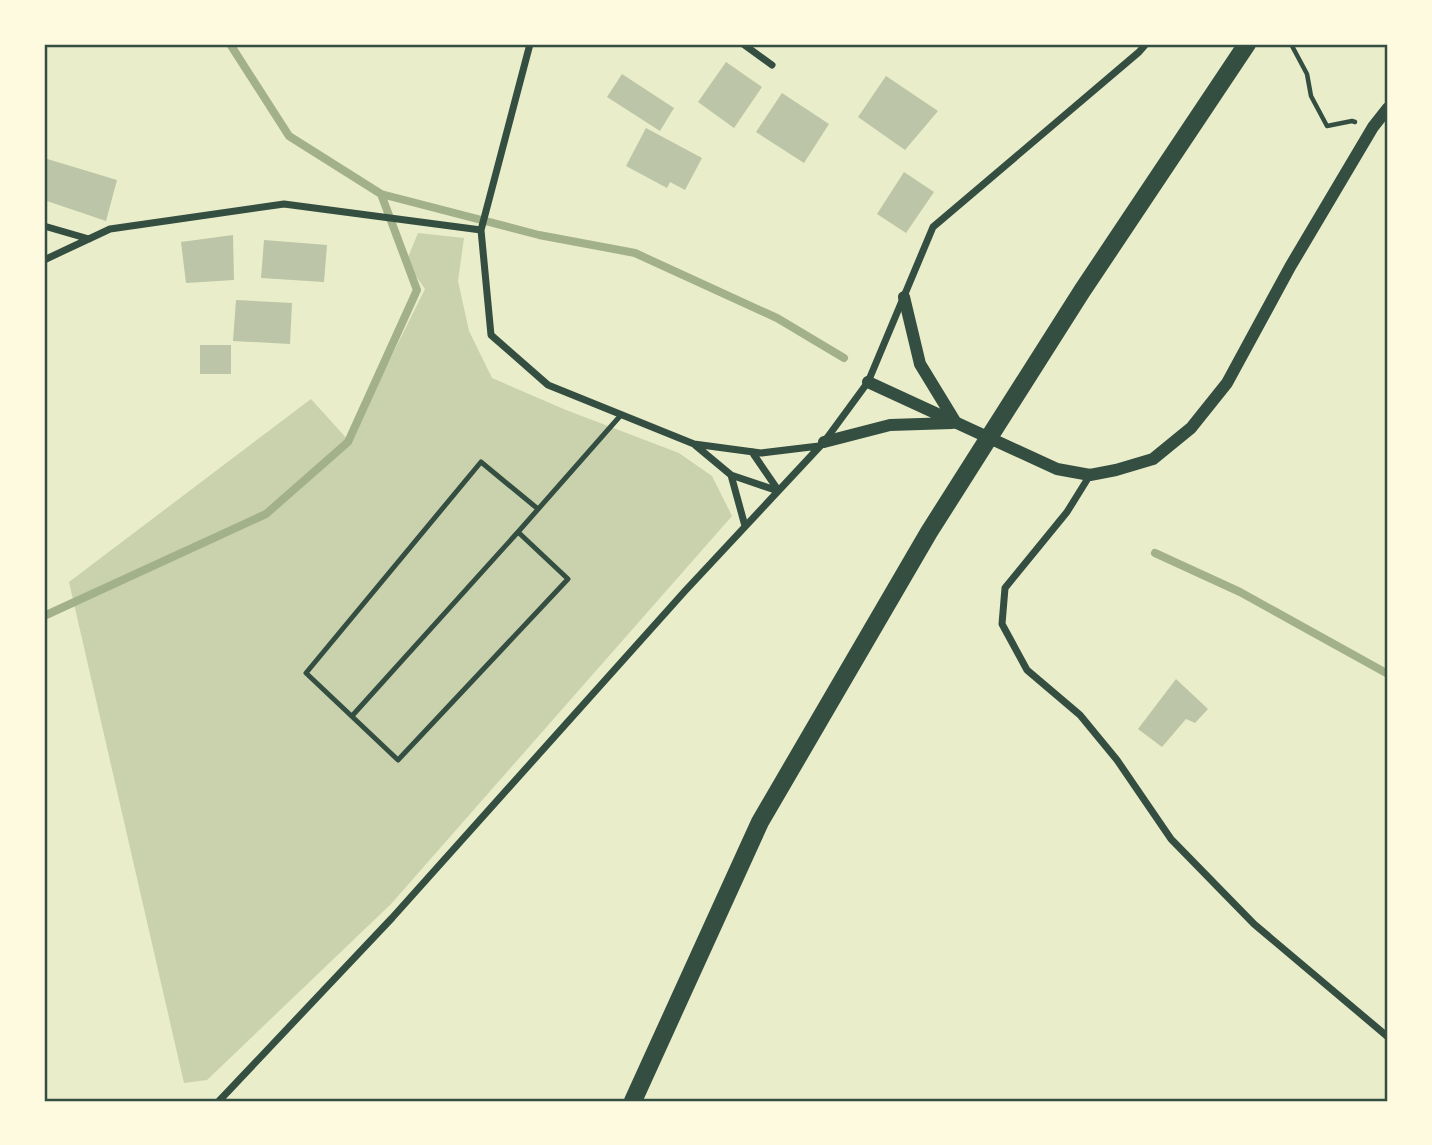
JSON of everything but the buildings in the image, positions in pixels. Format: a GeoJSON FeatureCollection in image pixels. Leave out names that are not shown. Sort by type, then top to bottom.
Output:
{"type":"FeatureCollection","features":[{"type":"Feature","properties":{"kind":"main road"},"geometry":{"type":"LineString","coordinates":[[633,1101],[760,822],[929,532],[1082,291],[1247,44]]}},
{"type":"Feature","properties":{"kind":"street"},"geometry":{"type":"LineString","coordinates":[[530,44],[481,230],[491,335],[548,385],[694,444],[761,453],[821,444],[890,425],[956,423]]}},
{"type":"Feature","properties":{"kind":"street"},"geometry":{"type":"LineString","coordinates":[[743,44],[772,65]]}},
{"type":"Feature","properties":{"kind":"street"},"geometry":{"type":"LineString","coordinates":[[219,1101],[392,918],[821,444],[868,382],[933,228],[1146,44]]}},
{"type":"Feature","properties":{"kind":"street"},"geometry":{"type":"LineString","coordinates":[[868,382],[1057,469],[1090,475],[1116,471],[1153,459],[1191,428],[1227,383],[1290,267],[1373,127],[1388,108]]}},
{"type":"Feature","properties":{"kind":"street"},"geometry":{"type":"LineString","coordinates":[[44,260],[110,229],[284,204],[481,230]]}},
{"type":"Feature","properties":{"kind":"street"},"geometry":{"type":"LineString","coordinates":[[44,226],[89,239]]}},
{"type":"Feature","properties":{"kind":"street"},"geometry":{"type":"LineString","coordinates":[[904,297],[920,363],[956,423]]}},
{"type":"Feature","properties":{"kind":"street"},"geometry":{"type":"LineString","coordinates":[[694,444],[731,475],[778,491]]}},
{"type":"Feature","properties":{"kind":"street"},"geometry":{"type":"LineString","coordinates":[[752,452],[778,491]]}},
{"type":"Feature","properties":{"kind":"street"},"geometry":{"type":"LineString","coordinates":[[731,475],[746,526]]}},
{"type":"Feature","properties":{"kind":"street"},"geometry":{"type":"LineString","coordinates":[[1090,475],[1067,512],[1005,589],[1002,624],[1027,670],[1080,715],[1117,760],[1171,839],[1254,924],[1388,1037]]}},
{"type":"Feature","properties":{"kind":"lane"},"geometry":{"type":"LineString","coordinates":[[352,716],[621,415]]}},
{"type":"Feature","properties":{"kind":"lane"},"geometry":{"type":"LineString","coordinates":[[518,532],[568,579],[398,760],[306,673],[481,462],[538,509]]}},
{"type":"Feature","properties":{"kind":"path"},"geometry":{"type":"LineString","coordinates":[[1291,44],[1307,74],[1311,96],[1327,126],[1352,121],[1373,127]]}},
{"type":"Feature","properties":{"kind":"green space"},"geometry":{"type":"Polygon","coordinates":[[[418,233],[464,238],[458,281],[469,331],[492,378],[566,410],[679,453],[712,476],[732,516],[391,904],[207,1080],[184,1083],[69,582],[311,399],[349,441],[425,289],[406,262],[418,233]]]}},
{"type":"Feature","properties":{"kind":"waterway"},"geometry":{"type":"LineString","coordinates":[[230,44],[289,136],[381,194],[539,235],[635,253],[777,318],[844,358]]}},
{"type":"Feature","properties":{"kind":"waterway"},"geometry":{"type":"LineString","coordinates":[[44,616],[266,514],[348,442],[417,290],[381,194]]}},
{"type":"Feature","properties":{"kind":"waterway"},"geometry":{"type":"LineString","coordinates":[[1155,553],[1240,592],[1388,674]]}}]}
